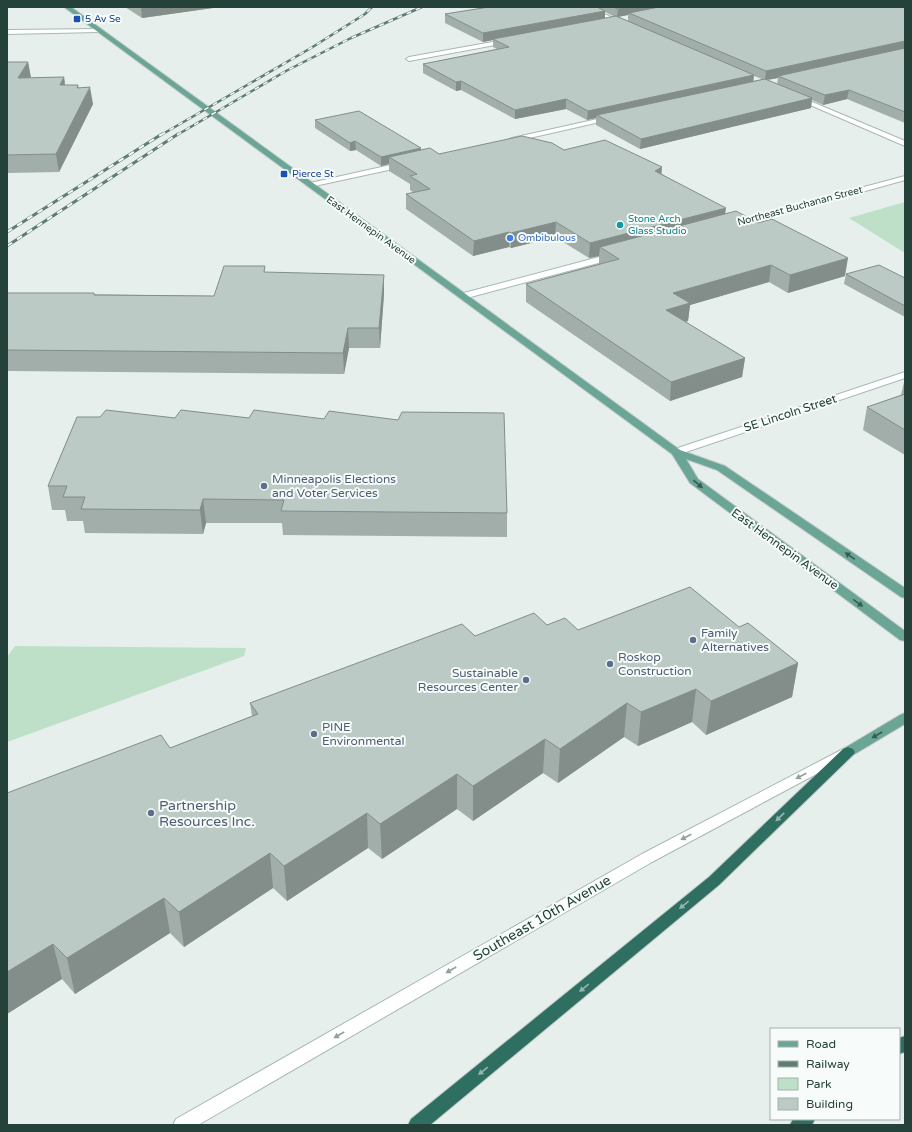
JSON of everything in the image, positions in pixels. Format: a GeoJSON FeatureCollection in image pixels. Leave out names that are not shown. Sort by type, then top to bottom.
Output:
{"type":"FeatureCollection","features":[{"type":"Feature","properties":{"kind":"highway"},"geometry":{"type":"LineString","coordinates":[[417,1125],[714,881],[848,752]]}},
{"type":"Feature","properties":{"kind":"main road","name":"East Hennepin Avenue"},"geometry":{"type":"LineString","coordinates":[[67,7],[676,452],[721,468],[905,594]]}},
{"type":"Feature","properties":{"kind":"main road","name":"East Hennepin Avenue"},"geometry":{"type":"LineString","coordinates":[[676,452],[694,481],[905,637]]}},
{"type":"Feature","properties":{"kind":"main road","name":"Southeast 10th Avenue"},"geometry":{"type":"LineString","coordinates":[[848,752],[905,718]]}},
{"type":"Feature","properties":{"kind":"street"},"geometry":{"type":"LineString","coordinates":[[584,7],[633,28]]}},
{"type":"Feature","properties":{"kind":"street"},"geometry":{"type":"LineString","coordinates":[[606,23],[631,18]]}},
{"type":"Feature","properties":{"kind":"street"},"geometry":{"type":"LineString","coordinates":[[7,32],[99,30]]}},
{"type":"Feature","properties":{"kind":"street"},"geometry":{"type":"LineString","coordinates":[[409,59],[515,40]]}},
{"type":"Feature","properties":{"kind":"street"},"geometry":{"type":"LineString","coordinates":[[786,93],[905,144]]}},
{"type":"Feature","properties":{"kind":"street"},"geometry":{"type":"LineString","coordinates":[[505,142],[618,116]]}},
{"type":"Feature","properties":{"kind":"street"},"geometry":{"type":"LineString","coordinates":[[310,185],[415,162]]}},
{"type":"Feature","properties":{"kind":"street","name":"Northeast Buchanan Street"},"geometry":{"type":"LineString","coordinates":[[724,227],[905,178]]}},
{"type":"Feature","properties":{"kind":"street"},"geometry":{"type":"LineString","coordinates":[[463,296],[624,253]]}},
{"type":"Feature","properties":{"kind":"street","name":"SE Lincoln Street"},"geometry":{"type":"LineString","coordinates":[[676,452],[905,375]]}},
{"type":"Feature","properties":{"kind":"street","name":"Southeast 10th Avenue"},"geometry":{"type":"LineString","coordinates":[[182,1125],[647,858],[848,752]]}},
{"type":"Feature","properties":{"kind":"green space"},"geometry":{"type":"Polygon","coordinates":[[[905,202],[905,253],[849,218],[905,202]]]}},
{"type":"Feature","properties":{"kind":"green space"},"geometry":{"type":"Polygon","coordinates":[[[15,646],[246,648],[244,656],[7,742],[7,657],[15,646]]]}},
{"type":"Feature","properties":{"kind":"building"},"geometry":{"type":"Polygon","coordinates":[[[489,7],[597,7],[605,11],[483,33],[445,14],[489,7]]]}},
{"type":"Feature","properties":{"kind":"building"},"geometry":{"type":"Polygon","coordinates":[[[613,7],[628,7],[618,9],[613,7]]]}},
{"type":"Feature","properties":{"kind":"building"},"geometry":{"type":"Polygon","coordinates":[[[659,7],[905,7],[905,41],[766,71],[629,13],[659,7]]]}},
{"type":"Feature","properties":{"kind":"building"},"geometry":{"type":"Polygon","coordinates":[[[616,16],[754,75],[588,111],[566,99],[515,110],[461,81],[456,82],[423,64],[509,47],[493,39],[616,16]]]}},
{"type":"Feature","properties":{"kind":"building"},"geometry":{"type":"Polygon","coordinates":[[[905,48],[905,112],[849,90],[825,95],[778,76],[905,48]]]}},
{"type":"Feature","properties":{"kind":"building"},"geometry":{"type":"Polygon","coordinates":[[[7,62],[28,62],[18,78],[64,77],[60,85],[78,85],[77,88],[90,87],[56,154],[7,155],[7,62]]]}},
{"type":"Feature","properties":{"kind":"building"},"geometry":{"type":"Polygon","coordinates":[[[765,79],[812,98],[641,139],[597,115],[765,79]]]}},
{"type":"Feature","properties":{"kind":"building"},"geometry":{"type":"Polygon","coordinates":[[[359,111],[421,148],[381,157],[355,141],[350,143],[315,120],[359,111]]]}},
{"type":"Feature","properties":{"kind":"building"},"geometry":{"type":"Polygon","coordinates":[[[522,136],[552,143],[564,150],[605,140],[662,167],[655,171],[726,208],[590,243],[556,222],[474,241],[406,194],[430,189],[410,176],[417,174],[389,157],[430,148],[439,154],[522,136]]]}},
{"type":"Feature","properties":{"kind":"building"},"geometry":{"type":"Polygon","coordinates":[[[736,211],[758,223],[772,219],[848,258],[790,275],[771,265],[673,293],[690,303],[666,310],[745,358],[671,382],[526,284],[619,259],[600,247],[736,211]]]}},
{"type":"Feature","properties":{"kind":"building"},"geometry":{"type":"Polygon","coordinates":[[[879,265],[905,278],[905,306],[846,274],[879,265]]]}},
{"type":"Feature","properties":{"kind":"building"},"geometry":{"type":"Polygon","coordinates":[[[224,266],[265,266],[264,272],[384,275],[379,328],[348,328],[343,353],[7,350],[7,293],[94,293],[94,295],[214,296],[224,266]]]}},
{"type":"Feature","properties":{"kind":"building"},"geometry":{"type":"Polygon","coordinates":[[[905,394],[905,430],[867,407],[905,394]]]}},
{"type":"Feature","properties":{"kind":"building"},"geometry":{"type":"Polygon","coordinates":[[[106,410],[175,418],[181,410],[249,418],[254,410],[324,419],[329,411],[398,420],[402,412],[504,413],[507,513],[281,511],[284,500],[203,499],[200,510],[81,509],[85,497],[63,497],[67,486],[48,486],[77,417],[100,417],[106,410]]]}},
{"type":"Feature","properties":{"kind":"building"},"geometry":{"type":"Polygon","coordinates":[[[690,587],[739,627],[748,623],[798,663],[711,701],[696,689],[641,712],[627,703],[560,749],[545,739],[473,786],[457,774],[380,824],[367,813],[284,866],[270,853],[179,912],[164,898],[67,958],[53,944],[7,972],[7,793],[161,735],[170,748],[258,714],[250,703],[462,624],[475,636],[534,613],[547,625],[565,618],[578,630],[690,587]]]}},
{"type":"Feature","properties":{"kind":"railway"},"geometry":{"type":"LineString","coordinates":[[161,135],[311,48],[365,14],[372,7]]}},
{"type":"Feature","properties":{"kind":"railway"},"geometry":{"type":"LineString","coordinates":[[177,135],[286,71],[351,38],[422,7]]}},
{"type":"Feature","properties":{"kind":"railway"},"geometry":{"type":"LineString","coordinates":[[7,232],[162,134]]}},
{"type":"Feature","properties":{"kind":"railway"},"geometry":{"type":"LineString","coordinates":[[7,246],[178,134]]}},
{"type":"Feature","properties":{"kind":"place","name":"5 Av Se"},"geometry":{"type":"Point","coordinates":[77,19]}},
{"type":"Feature","properties":{"kind":"place","name":"Pierce St"},"geometry":{"type":"Point","coordinates":[284,174]}},
{"type":"Feature","properties":{"kind":"place","name":"Stone Arch Glass Studio"},"geometry":{"type":"Point","coordinates":[620,225]}},
{"type":"Feature","properties":{"kind":"place","name":"Ombibulous"},"geometry":{"type":"Point","coordinates":[510,238]}},
{"type":"Feature","properties":{"kind":"place","name":"Minneapolis Elections and Voter Services"},"geometry":{"type":"Point","coordinates":[264,486]}},
{"type":"Feature","properties":{"kind":"place","name":"Family Alternatives"},"geometry":{"type":"Point","coordinates":[693,640]}},
{"type":"Feature","properties":{"kind":"place","name":"Roskop Construction"},"geometry":{"type":"Point","coordinates":[610,664]}},
{"type":"Feature","properties":{"kind":"place","name":"Sustainable Resources Center"},"geometry":{"type":"Point","coordinates":[526,680]}},
{"type":"Feature","properties":{"kind":"place","name":"PINE Environmental"},"geometry":{"type":"Point","coordinates":[314,734]}},
{"type":"Feature","properties":{"kind":"place","name":"Partnership Resources Inc."},"geometry":{"type":"Point","coordinates":[151,813]}}]}
